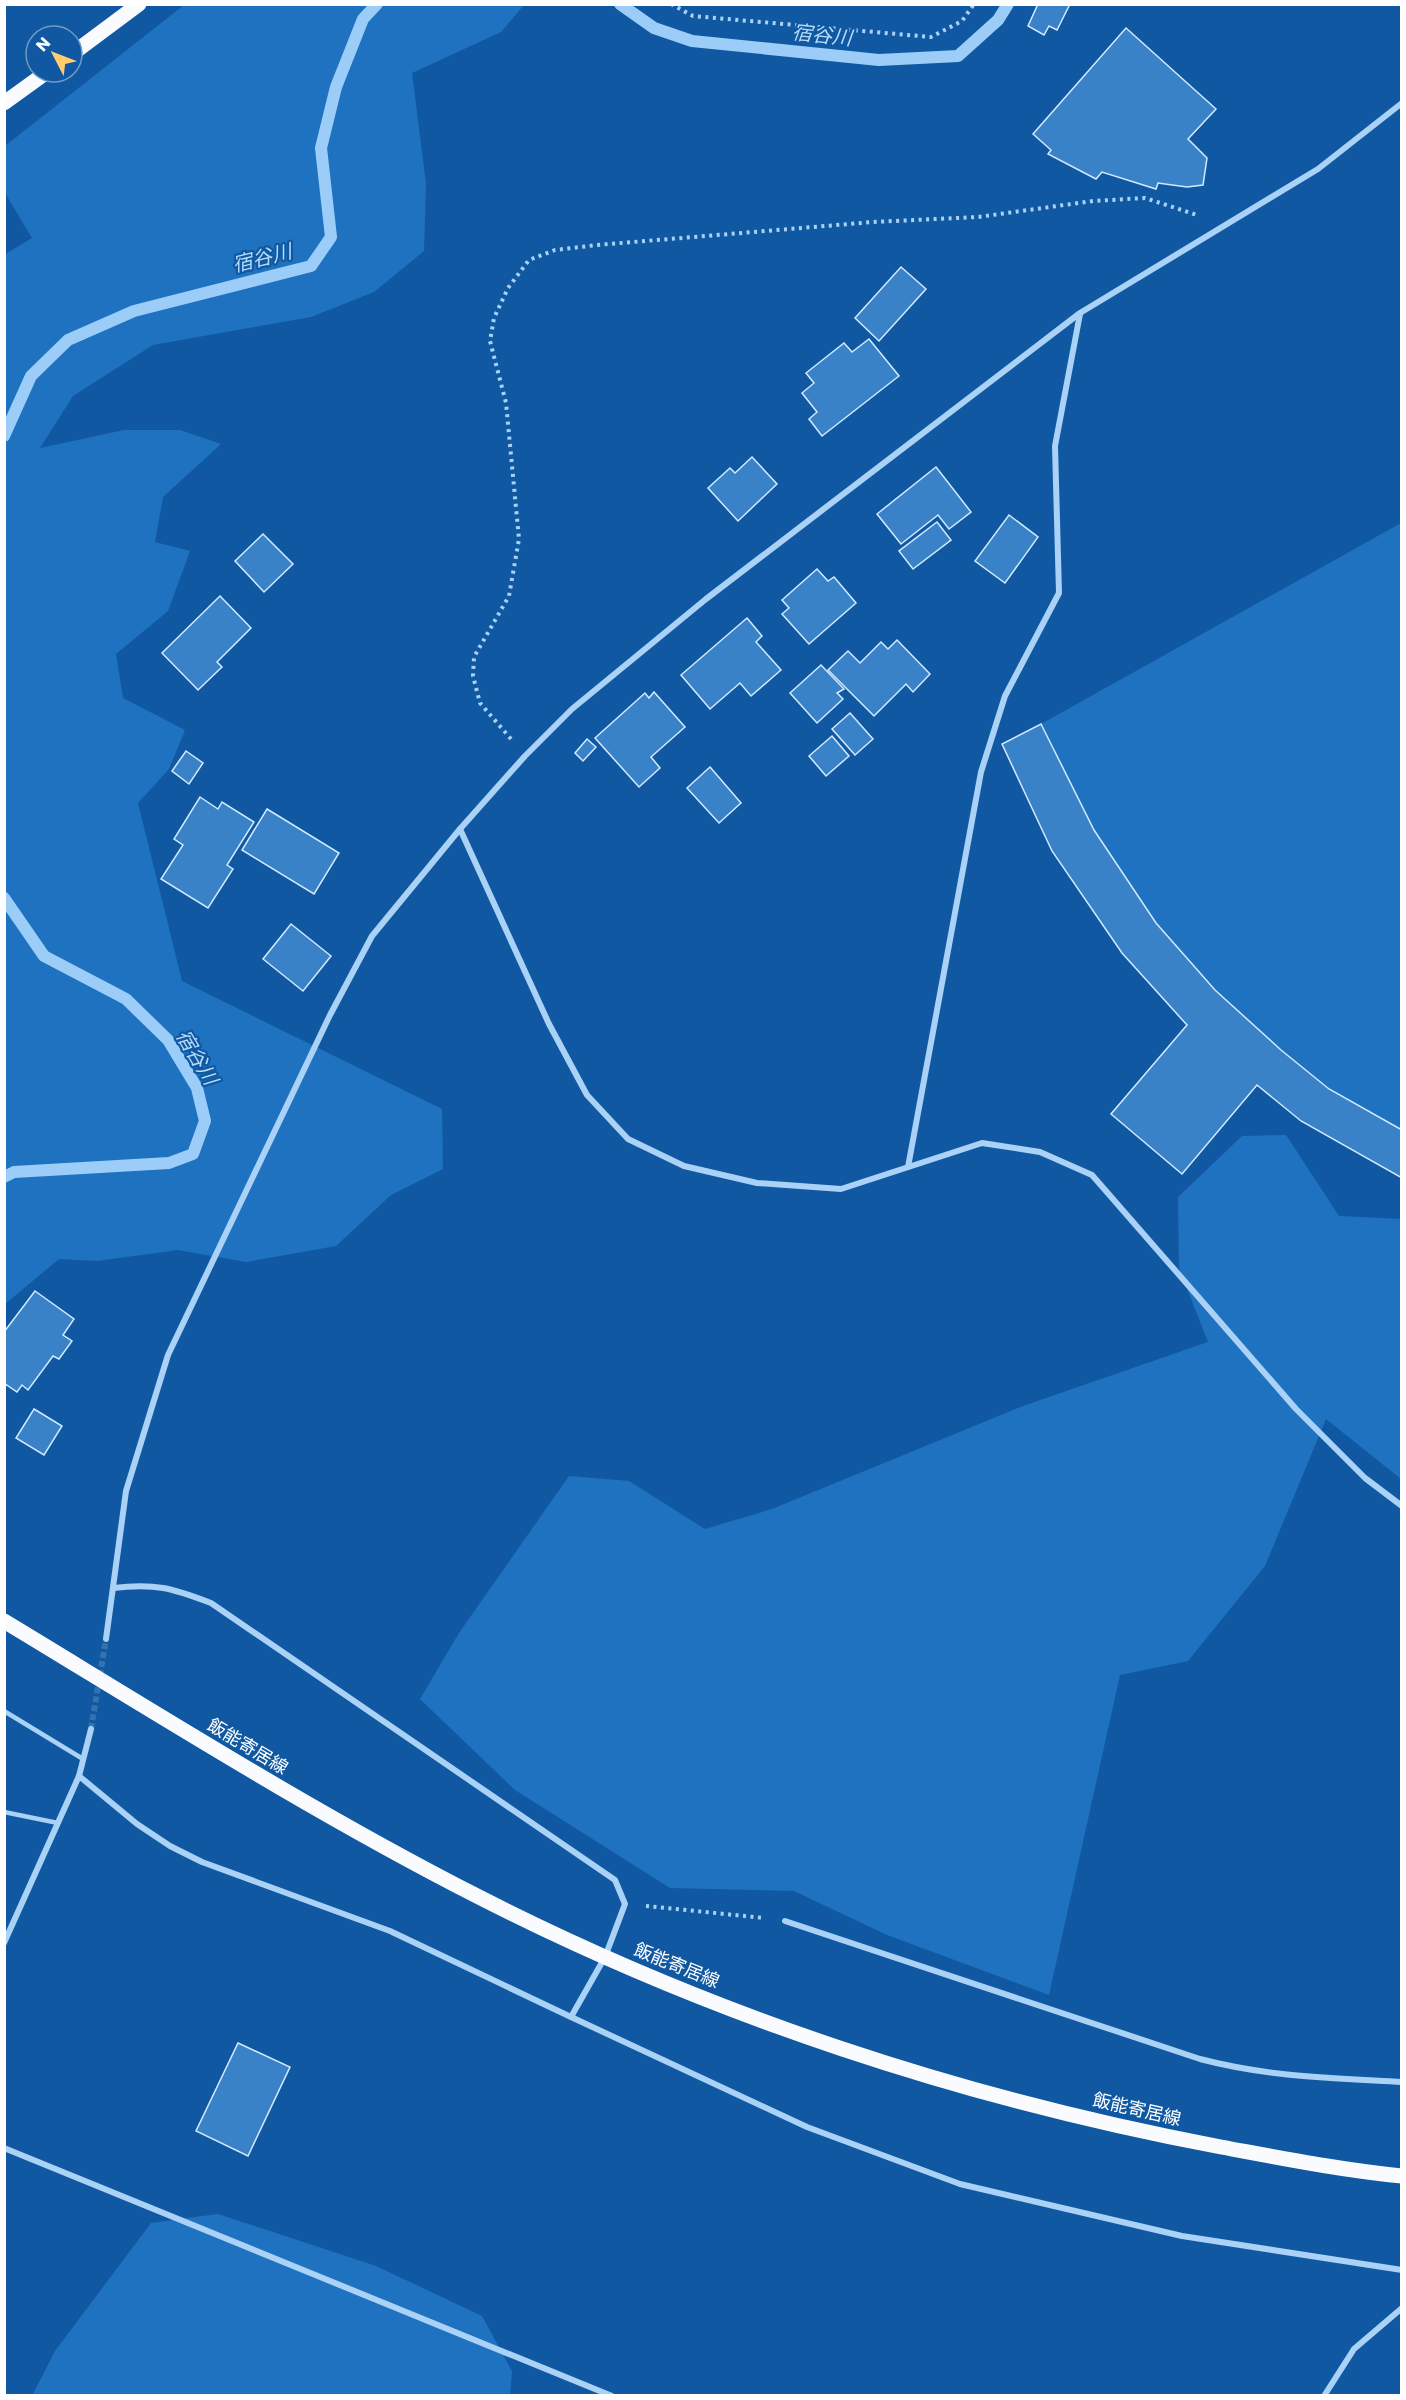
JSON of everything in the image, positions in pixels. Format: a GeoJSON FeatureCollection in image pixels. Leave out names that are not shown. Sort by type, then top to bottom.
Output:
{"type":"FeatureCollection","features":[{"type":"Feature","properties":{"kind":"main road"},"geometry":{"type":"LineString","coordinates":[[84,45],[139,4]]}},
{"type":"Feature","properties":{"kind":"main road"},"geometry":{"type":"LineString","coordinates":[[4,103],[30,84]]}},
{"type":"Feature","properties":{"kind":"main road","name":"飯能寄居線"},"geometry":{"type":"LineString","coordinates":[[4,1621],[328,1816],[482,1899],[606,1958],[797,2033],[909,2071],[1112,2125],[1175,2138],[1401,2176]]}},
{"type":"Feature","properties":{"kind":"street"},"geometry":{"type":"LineString","coordinates":[[106,1639],[126,1491],[168,1355],[330,1015],[372,936],[460,829],[525,756],[572,709],[706,599],[1080,313],[1318,169],[1401,103]]}},
{"type":"Feature","properties":{"kind":"street"},"geometry":{"type":"LineString","coordinates":[[908,1167],[981,772],[1005,696],[1059,593],[1055,446],[1080,313]]}},
{"type":"Feature","properties":{"kind":"street"},"geometry":{"type":"LineString","coordinates":[[460,829],[549,1024],[587,1095],[628,1139],[684,1166],[757,1183],[841,1189],[982,1143],[1040,1152],[1092,1176],[1296,1409],[1365,1478],[1401,1506]]}},
{"type":"Feature","properties":{"kind":"street"},"geometry":{"type":"LineString","coordinates":[[113,1588],[141,1585],[169,1587],[210,1603],[615,1880],[625,1904],[606,1958],[571,2017]]}},
{"type":"Feature","properties":{"kind":"street"},"geometry":{"type":"LineString","coordinates":[[4,1943],[79,1776],[91,1729]]}},
{"type":"Feature","properties":{"kind":"street"},"geometry":{"type":"LineString","coordinates":[[79,1776],[137,1824],[202,1862],[390,1931],[807,2127],[960,2184],[1182,2236],[1401,2270]]}},
{"type":"Feature","properties":{"kind":"street"},"geometry":{"type":"LineString","coordinates":[[785,1921],[1200,2060],[1248,2072],[1401,2082]]}},
{"type":"Feature","properties":{"kind":"street"},"geometry":{"type":"LineString","coordinates":[[4,2148],[612,2396]]}},
{"type":"Feature","properties":{"kind":"street"},"geometry":{"type":"LineString","coordinates":[[1324,2396],[1354,2349],[1401,2308]]}},
{"type":"Feature","properties":{"kind":"lane"},"geometry":{"type":"LineString","coordinates":[[4,1711],[83,1759]]}},
{"type":"Feature","properties":{"kind":"lane"},"geometry":{"type":"LineString","coordinates":[[4,1812],[58,1823]]}},
{"type":"Feature","properties":{"kind":"path"},"geometry":{"type":"LineString","coordinates":[[671,4],[693,16],[932,37],[962,21],[974,4]]}},
{"type":"Feature","properties":{"kind":"path"},"geometry":{"type":"LineString","coordinates":[[525,756],[480,702],[473,676],[474,657],[509,596],[519,539],[506,402],[489,341],[494,318],[508,288],[530,260],[555,249],[873,222],[978,217],[1093,201],[1145,198],[1199,216],[1219,229]]}},
{"type":"Feature","properties":{"kind":"path"},"geometry":{"type":"LineString","coordinates":[[625,1904],[785,1921]]}},
{"type":"Feature","properties":{"kind":"shaded area"},"geometry":{"type":"Polygon","coordinates":[[[184,5],[524,5],[501,32],[412,73],[426,184],[424,251],[374,292],[311,317],[153,345],[73,396],[40,448],[124,430],[180,430],[221,444],[163,497],[155,542],[190,551],[168,611],[116,654],[123,698],[185,730],[169,769],[138,803],[182,981],[442,1109],[443,1169],[391,1195],[336,1246],[246,1262],[178,1250],[97,1261],[59,1259],[5,1304],[4,255],[32,238],[5,193],[5,146],[184,5]]]}},
{"type":"Feature","properties":{"kind":"shaded area"},"geometry":{"type":"Polygon","coordinates":[[[1401,523],[1401,1130],[1329,1089],[1281,1050],[1215,990],[1156,923],[1094,830],[1041,724],[1401,523]]]}},
{"type":"Feature","properties":{"kind":"shaded area"},"geometry":{"type":"Polygon","coordinates":[[[1286,1135],[1339,1216],[1401,1219],[1401,1479],[1326,1419],[1265,1566],[1188,1661],[1120,1675],[1049,1995],[887,1935],[794,1891],[670,1888],[515,1790],[420,1699],[459,1633],[569,1476],[629,1481],[705,1529],[772,1509],[1023,1406],[1208,1342],[1179,1268],[1178,1197],[1242,1136],[1286,1135]]]}},
{"type":"Feature","properties":{"kind":"shaded area"},"geometry":{"type":"Polygon","coordinates":[[[218,2214],[376,2266],[482,2316],[512,2371],[510,2396],[32,2396],[55,2351],[151,2223],[218,2214]]]}},
{"type":"Feature","properties":{"kind":"building"},"geometry":{"type":"Polygon","coordinates":[[[1038,4],[1070,4],[1057,30],[1049,26],[1044,35],[1028,26],[1038,4]]]}},
{"type":"Feature","properties":{"kind":"building"},"geometry":{"type":"Polygon","coordinates":[[[1126,28],[1216,109],[1188,139],[1207,158],[1203,185],[1187,187],[1158,183],[1156,189],[1102,172],[1096,179],[1048,154],[1051,150],[1033,134],[1126,28]]]}},
{"type":"Feature","properties":{"kind":"building"},"geometry":{"type":"Polygon","coordinates":[[[901,267],[926,289],[879,341],[855,318],[901,267]]]}},
{"type":"Feature","properties":{"kind":"building"},"geometry":{"type":"Polygon","coordinates":[[[869,339],[899,376],[822,436],[809,419],[817,412],[802,393],[814,383],[806,373],[844,343],[852,352],[869,339]]]}},
{"type":"Feature","properties":{"kind":"building"},"geometry":{"type":"Polygon","coordinates":[[[752,457],[777,484],[738,521],[708,488],[730,468],[735,473],[752,457]]]}},
{"type":"Feature","properties":{"kind":"building"},"geometry":{"type":"Polygon","coordinates":[[[936,467],[971,512],[949,529],[938,515],[901,544],[877,514],[936,467]]]}},
{"type":"Feature","properties":{"kind":"building"},"geometry":{"type":"Polygon","coordinates":[[[1009,515],[1038,537],[1005,583],[975,561],[1009,515]]]}},
{"type":"Feature","properties":{"kind":"building"},"geometry":{"type":"Polygon","coordinates":[[[937,522],[951,540],[913,569],[899,551],[937,522]]]}},
{"type":"Feature","properties":{"kind":"building"},"geometry":{"type":"Polygon","coordinates":[[[263,534],[293,564],[264,592],[235,561],[263,534]]]}},
{"type":"Feature","properties":{"kind":"building"},"geometry":{"type":"Polygon","coordinates":[[[817,569],[828,581],[834,577],[856,603],[809,644],[782,614],[789,608],[782,600],[817,569]]]}},
{"type":"Feature","properties":{"kind":"building"},"geometry":{"type":"Polygon","coordinates":[[[220,596],[251,628],[217,662],[222,667],[198,690],[162,653],[220,596]]]}},
{"type":"Feature","properties":{"kind":"building"},"geometry":{"type":"Polygon","coordinates":[[[747,618],[762,636],[756,642],[781,670],[751,696],[740,683],[710,709],[681,675],[747,618]]]}},
{"type":"Feature","properties":{"kind":"building"},"geometry":{"type":"Polygon","coordinates":[[[897,640],[930,674],[913,692],[906,684],[874,716],[828,670],[848,651],[860,663],[881,642],[888,649],[897,640]]]}},
{"type":"Feature","properties":{"kind":"building"},"geometry":{"type":"Polygon","coordinates":[[[821,665],[844,689],[837,693],[843,699],[817,723],[790,693],[821,665]]]}},
{"type":"Feature","properties":{"kind":"building"},"geometry":{"type":"Polygon","coordinates":[[[654,692],[685,727],[651,757],[660,768],[639,787],[595,738],[645,693],[649,698],[654,692]]]}},
{"type":"Feature","properties":{"kind":"building"},"geometry":{"type":"Polygon","coordinates":[[[850,713],[873,739],[855,755],[832,729],[850,713]]]}},
{"type":"Feature","properties":{"kind":"building"},"geometry":{"type":"Polygon","coordinates":[[[1041,724],[1094,830],[1156,923],[1215,990],[1281,1050],[1329,1089],[1402,1130],[1402,1178],[1301,1121],[1257,1085],[1182,1174],[1111,1114],[1187,1025],[1122,953],[1052,851],[1002,744],[1041,724]]]}},
{"type":"Feature","properties":{"kind":"building"},"geometry":{"type":"Polygon","coordinates":[[[832,736],[849,756],[826,776],[809,756],[832,736]]]}},
{"type":"Feature","properties":{"kind":"building"},"geometry":{"type":"Polygon","coordinates":[[[587,739],[596,747],[583,761],[575,753],[587,739]]]}},
{"type":"Feature","properties":{"kind":"building"},"geometry":{"type":"Polygon","coordinates":[[[186,751],[203,763],[189,784],[172,771],[186,751]]]}},
{"type":"Feature","properties":{"kind":"building"},"geometry":{"type":"Polygon","coordinates":[[[710,767],[741,803],[719,823],[687,788],[710,767]]]}},
{"type":"Feature","properties":{"kind":"building"},"geometry":{"type":"Polygon","coordinates":[[[200,797],[218,809],[222,802],[254,822],[227,865],[233,869],[208,908],[161,879],[183,845],[174,839],[200,797]]]}},
{"type":"Feature","properties":{"kind":"building"},"geometry":{"type":"Polygon","coordinates":[[[267,809],[339,853],[314,894],[242,850],[267,809]]]}},
{"type":"Feature","properties":{"kind":"building"},"geometry":{"type":"Polygon","coordinates":[[[291,924],[331,956],[303,991],[263,959],[291,924]]]}},
{"type":"Feature","properties":{"kind":"building"},"geometry":{"type":"Polygon","coordinates":[[[35,1291],[74,1319],[63,1335],[72,1341],[59,1359],[53,1356],[28,1390],[22,1385],[17,1392],[4,1383],[4,1332],[35,1291]]]}},
{"type":"Feature","properties":{"kind":"building"},"geometry":{"type":"Polygon","coordinates":[[[34,1409],[62,1426],[44,1455],[16,1438],[34,1409]]]}},
{"type":"Feature","properties":{"kind":"building"},"geometry":{"type":"Polygon","coordinates":[[[238,2043],[290,2067],[248,2156],[196,2131],[238,2043]]]}},
{"type":"Feature","properties":{"kind":"waterway","name":"宿谷川"},"geometry":{"type":"LineString","coordinates":[[4,436],[31,376],[68,340],[134,311],[311,266],[331,237],[321,148],[336,87],[363,19],[377,4]]}},
{"type":"Feature","properties":{"kind":"waterway","name":"宿谷川"},"geometry":{"type":"LineString","coordinates":[[620,4],[654,28],[692,41],[879,60],[958,56],[998,20],[1008,4]]}},
{"type":"Feature","properties":{"kind":"waterway","name":"宿谷川"},"geometry":{"type":"LineString","coordinates":[[4,898],[44,956],[126,999],[168,1040],[197,1088],[205,1121],[193,1154],[169,1163],[14,1172],[4,1177]]}},
{"type":"Feature","properties":{"kind":"tunnel"},"geometry":{"type":"LineString","coordinates":[[91,1729],[106,1639]]}}]}
